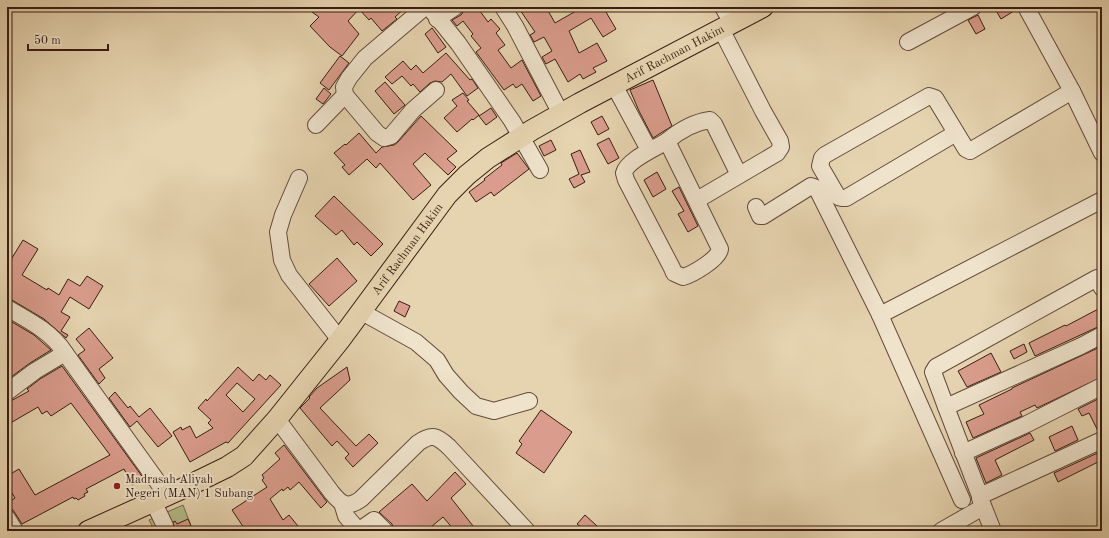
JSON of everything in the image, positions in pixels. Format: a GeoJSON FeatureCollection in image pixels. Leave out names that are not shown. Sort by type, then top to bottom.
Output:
{"type":"FeatureCollection","features":[{"type":"Feature","properties":{"kind":"main road","name":"Arif Rachman Hakim"},"geometry":{"type":"LineString","coordinates":[[88,531],[226,467],[244,456],[277,419],[340,340],[447,195],[488,158],[521,137],[725,20],[764,7]]}},
{"type":"Feature","properties":{"kind":"street"},"geometry":{"type":"LineString","coordinates":[[426,7],[365,58],[349,78],[344,87],[345,95],[377,133],[384,138],[391,136],[413,110],[436,90]]}},
{"type":"Feature","properties":{"kind":"street"},"geometry":{"type":"LineString","coordinates":[[455,7],[433,13],[458,43],[521,137],[540,170]]}},
{"type":"Feature","properties":{"kind":"street"},"geometry":{"type":"LineString","coordinates":[[503,7],[515,26],[561,114]]}},
{"type":"Feature","properties":{"kind":"street"},"geometry":{"type":"LineString","coordinates":[[908,42],[973,7]]}},
{"type":"Feature","properties":{"kind":"street"},"geometry":{"type":"LineString","coordinates":[[1026,7],[1072,91],[1102,152]]}},
{"type":"Feature","properties":{"kind":"street"},"geometry":{"type":"LineString","coordinates":[[697,200],[778,152],[781,146],[781,143],[725,20]]}},
{"type":"Feature","properties":{"kind":"street"},"geometry":{"type":"LineString","coordinates":[[614,85],[649,150]]}},
{"type":"Feature","properties":{"kind":"street"},"geometry":{"type":"LineString","coordinates":[[956,133],[846,198],[838,197],[820,166],[822,158],[825,155],[929,96],[935,98],[967,150],[970,151],[1072,91]]}},
{"type":"Feature","properties":{"kind":"street"},"geometry":{"type":"LineString","coordinates":[[316,125],[345,95]]}},
{"type":"Feature","properties":{"kind":"street"},"geometry":{"type":"LineString","coordinates":[[667,140],[720,249],[712,261],[686,276],[679,276],[674,273],[626,180],[624,173],[627,166],[649,150],[674,135],[703,121],[710,120],[714,124],[739,175]]}},
{"type":"Feature","properties":{"kind":"street"},"geometry":{"type":"LineString","coordinates":[[299,178],[283,215],[278,232],[282,260],[288,274],[340,340]]}},
{"type":"Feature","properties":{"kind":"street"},"geometry":{"type":"LineString","coordinates":[[756,207],[760,216],[763,216],[811,186],[816,188],[880,315],[962,500]]}},
{"type":"Feature","properties":{"kind":"street"},"geometry":{"type":"LineString","coordinates":[[880,315],[1102,200]]}},
{"type":"Feature","properties":{"kind":"street"},"geometry":{"type":"LineString","coordinates":[[993,531],[933,372],[936,367],[1100,280]]}},
{"type":"Feature","properties":{"kind":"street"},"geometry":{"type":"LineString","coordinates":[[7,308],[32,322],[56,340],[160,498],[165,526]]}},
{"type":"Feature","properties":{"kind":"street"},"geometry":{"type":"LineString","coordinates":[[360,311],[416,342],[437,360],[446,375],[476,406],[494,411],[529,401]]}},
{"type":"Feature","properties":{"kind":"street"},"geometry":{"type":"LineString","coordinates":[[946,407],[1102,335]]}},
{"type":"Feature","properties":{"kind":"street"},"geometry":{"type":"LineString","coordinates":[[7,392],[36,371],[65,353]]}},
{"type":"Feature","properties":{"kind":"street"},"geometry":{"type":"LineString","coordinates":[[963,453],[1027,424],[1102,386]]}},
{"type":"Feature","properties":{"kind":"street"},"geometry":{"type":"LineString","coordinates":[[277,419],[332,493],[342,503],[346,516],[356,529],[360,529],[374,520],[385,531]]}},
{"type":"Feature","properties":{"kind":"street"},"geometry":{"type":"LineString","coordinates":[[342,503],[355,503],[418,443],[426,437],[431,436],[441,441],[448,447],[527,531]]}},
{"type":"Feature","properties":{"kind":"street"},"geometry":{"type":"LineString","coordinates":[[941,531],[981,502],[1102,440]]}},
{"type":"Feature","properties":{"kind":"street"},"geometry":{"type":"LineString","coordinates":[[7,518],[15,531]]}},
{"type":"Feature","properties":{"kind":"green space"},"geometry":{"type":"Polygon","coordinates":[[[183,505],[193,531],[155,531],[149,520],[183,505]]]}},
{"type":"Feature","properties":{"kind":"building"},"geometry":{"type":"Polygon","coordinates":[[[316,7],[406,7],[395,17],[397,19],[382,31],[371,18],[369,20],[359,9],[348,21],[359,34],[342,56],[330,47],[310,26],[319,17],[312,12],[316,7]]]}},
{"type":"Feature","properties":{"kind":"building"},"geometry":{"type":"Polygon","coordinates":[[[464,7],[477,7],[488,22],[491,19],[500,29],[496,33],[505,45],[498,50],[511,68],[522,60],[541,96],[533,101],[522,84],[516,88],[513,84],[504,90],[476,52],[481,48],[471,36],[473,34],[463,21],[457,26],[452,20],[461,15],[464,7]]]}},
{"type":"Feature","properties":{"kind":"building"},"geometry":{"type":"Polygon","coordinates":[[[518,7],[546,7],[555,23],[583,7],[603,7],[616,29],[603,37],[591,18],[569,31],[579,53],[597,43],[607,61],[593,68],[596,72],[583,79],[580,74],[568,82],[555,59],[546,64],[542,57],[552,51],[544,37],[534,42],[530,35],[535,32],[518,7]]]}},
{"type":"Feature","properties":{"kind":"building"},"geometry":{"type":"Polygon","coordinates":[[[994,7],[1017,7],[1017,9],[1001,19],[994,7]]]}},
{"type":"Feature","properties":{"kind":"building"},"geometry":{"type":"Polygon","coordinates":[[[978,15],[985,29],[976,34],[968,20],[978,15]]]}},
{"type":"Feature","properties":{"kind":"building"},"geometry":{"type":"Polygon","coordinates":[[[432,28],[446,47],[438,53],[425,34],[432,28]]]}},
{"type":"Feature","properties":{"kind":"building"},"geometry":{"type":"Polygon","coordinates":[[[446,53],[470,80],[472,79],[478,88],[467,96],[451,74],[442,82],[435,81],[430,83],[420,92],[413,84],[411,86],[402,76],[392,84],[385,77],[403,61],[411,70],[416,65],[423,73],[446,53]]]}},
{"type":"Feature","properties":{"kind":"building"},"geometry":{"type":"Polygon","coordinates":[[[340,56],[349,63],[329,90],[320,83],[340,56]]]}},
{"type":"Feature","properties":{"kind":"building"},"geometry":{"type":"Polygon","coordinates":[[[653,80],[672,126],[653,138],[630,90],[653,80]]]}},
{"type":"Feature","properties":{"kind":"building"},"geometry":{"type":"Polygon","coordinates":[[[385,82],[405,105],[394,114],[375,91],[385,82]]]}},
{"type":"Feature","properties":{"kind":"building"},"geometry":{"type":"Polygon","coordinates":[[[324,88],[331,94],[323,104],[316,99],[324,88]]]}},
{"type":"Feature","properties":{"kind":"building"},"geometry":{"type":"Polygon","coordinates":[[[463,93],[469,100],[467,101],[479,115],[457,132],[444,118],[457,106],[452,100],[463,93]]]}},
{"type":"Feature","properties":{"kind":"building"},"geometry":{"type":"Polygon","coordinates":[[[491,108],[497,117],[486,125],[479,116],[491,108]]]}},
{"type":"Feature","properties":{"kind":"building"},"geometry":{"type":"Polygon","coordinates":[[[421,116],[457,151],[447,159],[456,167],[448,175],[425,153],[413,164],[431,185],[413,200],[380,163],[376,168],[367,159],[349,175],[342,167],[345,165],[334,153],[345,144],[346,145],[359,133],[376,153],[382,147],[394,145],[398,142],[421,116]]]}},
{"type":"Feature","properties":{"kind":"building"},"geometry":{"type":"Polygon","coordinates":[[[602,116],[609,129],[598,135],[591,122],[602,116]]]}},
{"type":"Feature","properties":{"kind":"building"},"geometry":{"type":"Polygon","coordinates":[[[609,138],[619,158],[608,164],[597,144],[609,138]]]}},
{"type":"Feature","properties":{"kind":"building"},"geometry":{"type":"Polygon","coordinates":[[[551,140],[556,150],[544,156],[539,146],[551,140]]]}},
{"type":"Feature","properties":{"kind":"building"},"geometry":{"type":"Polygon","coordinates":[[[580,150],[590,172],[581,175],[585,182],[574,188],[569,179],[579,174],[571,154],[580,150]]]}},
{"type":"Feature","properties":{"kind":"building"},"geometry":{"type":"Polygon","coordinates":[[[517,153],[529,169],[494,196],[491,192],[476,202],[469,192],[502,165],[501,163],[517,153]]]}},
{"type":"Feature","properties":{"kind":"building"},"geometry":{"type":"Polygon","coordinates":[[[657,172],[666,189],[653,197],[644,180],[657,172]]]}},
{"type":"Feature","properties":{"kind":"building"},"geometry":{"type":"Polygon","coordinates":[[[679,187],[698,226],[688,232],[678,214],[684,211],[672,191],[679,187]]]}},
{"type":"Feature","properties":{"kind":"building"},"geometry":{"type":"Polygon","coordinates":[[[334,196],[383,244],[371,256],[357,242],[354,245],[342,230],[336,235],[315,216],[334,196]]]}},
{"type":"Feature","properties":{"kind":"building"},"geometry":{"type":"Polygon","coordinates":[[[23,240],[38,249],[22,275],[47,290],[48,288],[59,295],[68,279],[80,286],[87,276],[103,286],[89,309],[70,297],[61,312],[70,317],[61,331],[68,335],[66,338],[44,319],[12,300],[7,299],[7,266],[23,240]]]}},
{"type":"Feature","properties":{"kind":"building"},"geometry":{"type":"Polygon","coordinates":[[[337,258],[357,281],[329,306],[309,284],[337,258]]]}},
{"type":"Feature","properties":{"kind":"building"},"geometry":{"type":"Polygon","coordinates":[[[399,301],[410,306],[405,317],[394,311],[399,301]]]}},
{"type":"Feature","properties":{"kind":"building"},"geometry":{"type":"Polygon","coordinates":[[[1102,307],[1102,325],[1035,356],[1029,343],[1102,307]]]}},
{"type":"Feature","properties":{"kind":"building"},"geometry":{"type":"Polygon","coordinates":[[[7,319],[34,335],[51,350],[7,380],[7,319]]]}},
{"type":"Feature","properties":{"kind":"building"},"geometry":{"type":"Polygon","coordinates":[[[89,328],[113,358],[99,369],[105,378],[99,384],[78,355],[85,350],[76,339],[89,328]]]}},
{"type":"Feature","properties":{"kind":"building"},"geometry":{"type":"Polygon","coordinates":[[[1024,344],[1027,352],[1014,359],[1010,351],[1024,344]]]}},
{"type":"Feature","properties":{"kind":"building"},"geometry":{"type":"Polygon","coordinates":[[[1100,347],[1102,351],[1102,377],[1037,408],[1035,405],[1020,412],[1022,416],[973,438],[966,422],[984,414],[979,405],[1100,347]]]}},
{"type":"Feature","properties":{"kind":"building"},"geometry":{"type":"Polygon","coordinates":[[[991,353],[1001,372],[967,387],[958,371],[991,353]]]}},
{"type":"Feature","properties":{"kind":"building"},"geometry":{"type":"Polygon","coordinates":[[[62,366],[144,479],[132,485],[124,469],[86,489],[88,492],[84,494],[85,496],[78,500],[76,498],[74,499],[73,497],[22,524],[13,510],[9,509],[7,506],[7,503],[15,498],[7,485],[7,476],[19,469],[35,495],[110,455],[71,403],[51,416],[47,411],[42,414],[38,407],[7,425],[7,403],[29,391],[27,389],[40,379],[62,366]]]}},
{"type":"Feature","properties":{"kind":"building"},"geometry":{"type":"Polygon","coordinates":[[[238,367],[253,381],[259,374],[266,380],[270,375],[281,385],[228,443],[226,442],[190,462],[173,432],[181,427],[182,430],[190,426],[196,438],[213,428],[208,423],[211,420],[198,408],[206,399],[207,401],[238,367]],[[237,383],[226,395],[243,412],[255,399],[237,383]]]}},
{"type":"Feature","properties":{"kind":"building"},"geometry":{"type":"Polygon","coordinates":[[[347,367],[350,380],[320,408],[356,446],[369,434],[378,443],[353,467],[345,458],[349,454],[337,441],[332,446],[300,408],[317,388],[347,367]]]}},
{"type":"Feature","properties":{"kind":"building"},"geometry":{"type":"Polygon","coordinates":[[[115,392],[128,408],[130,406],[139,417],[150,408],[172,436],[158,447],[137,421],[130,427],[109,398],[115,392]]]}},
{"type":"Feature","properties":{"kind":"building"},"geometry":{"type":"Polygon","coordinates":[[[1102,397],[1102,431],[1098,431],[1089,413],[1082,416],[1078,409],[1102,397]]]}},
{"type":"Feature","properties":{"kind":"building"},"geometry":{"type":"Polygon","coordinates":[[[541,410],[572,432],[544,473],[516,453],[522,444],[519,441],[541,410]]]}},
{"type":"Feature","properties":{"kind":"building"},"geometry":{"type":"Polygon","coordinates":[[[1072,426],[1078,440],[1055,451],[1049,437],[1072,426]]]}},
{"type":"Feature","properties":{"kind":"building"},"geometry":{"type":"Polygon","coordinates":[[[1030,433],[1034,440],[995,460],[1002,475],[986,483],[976,458],[1030,433]]]}},
{"type":"Feature","properties":{"kind":"building"},"geometry":{"type":"Polygon","coordinates":[[[284,445],[327,502],[321,508],[299,482],[290,490],[288,487],[283,491],[282,489],[270,499],[283,520],[289,515],[302,531],[246,531],[232,510],[267,487],[262,480],[264,478],[262,475],[280,459],[275,453],[284,445]]]}},
{"type":"Feature","properties":{"kind":"building"},"geometry":{"type":"Polygon","coordinates":[[[1102,451],[1102,460],[1058,482],[1054,473],[1102,451]]]}},
{"type":"Feature","properties":{"kind":"building"},"geometry":{"type":"Polygon","coordinates":[[[455,472],[466,484],[451,498],[477,531],[455,531],[443,517],[426,531],[394,531],[392,524],[379,512],[412,484],[427,501],[455,472]]]}},
{"type":"Feature","properties":{"kind":"building"},"geometry":{"type":"Polygon","coordinates":[[[585,515],[597,526],[593,531],[586,531],[577,524],[585,515]]]}},
{"type":"Feature","properties":{"kind":"building"},"geometry":{"type":"Polygon","coordinates":[[[188,519],[192,528],[185,531],[173,531],[173,522],[175,521],[177,524],[188,519]]]}},
{"type":"Feature","properties":{"kind":"place","name":"Madrasah Aliyah Negeri (MAN) 1 Subang"},"geometry":{"type":"Point","coordinates":[117,486]}}]}
